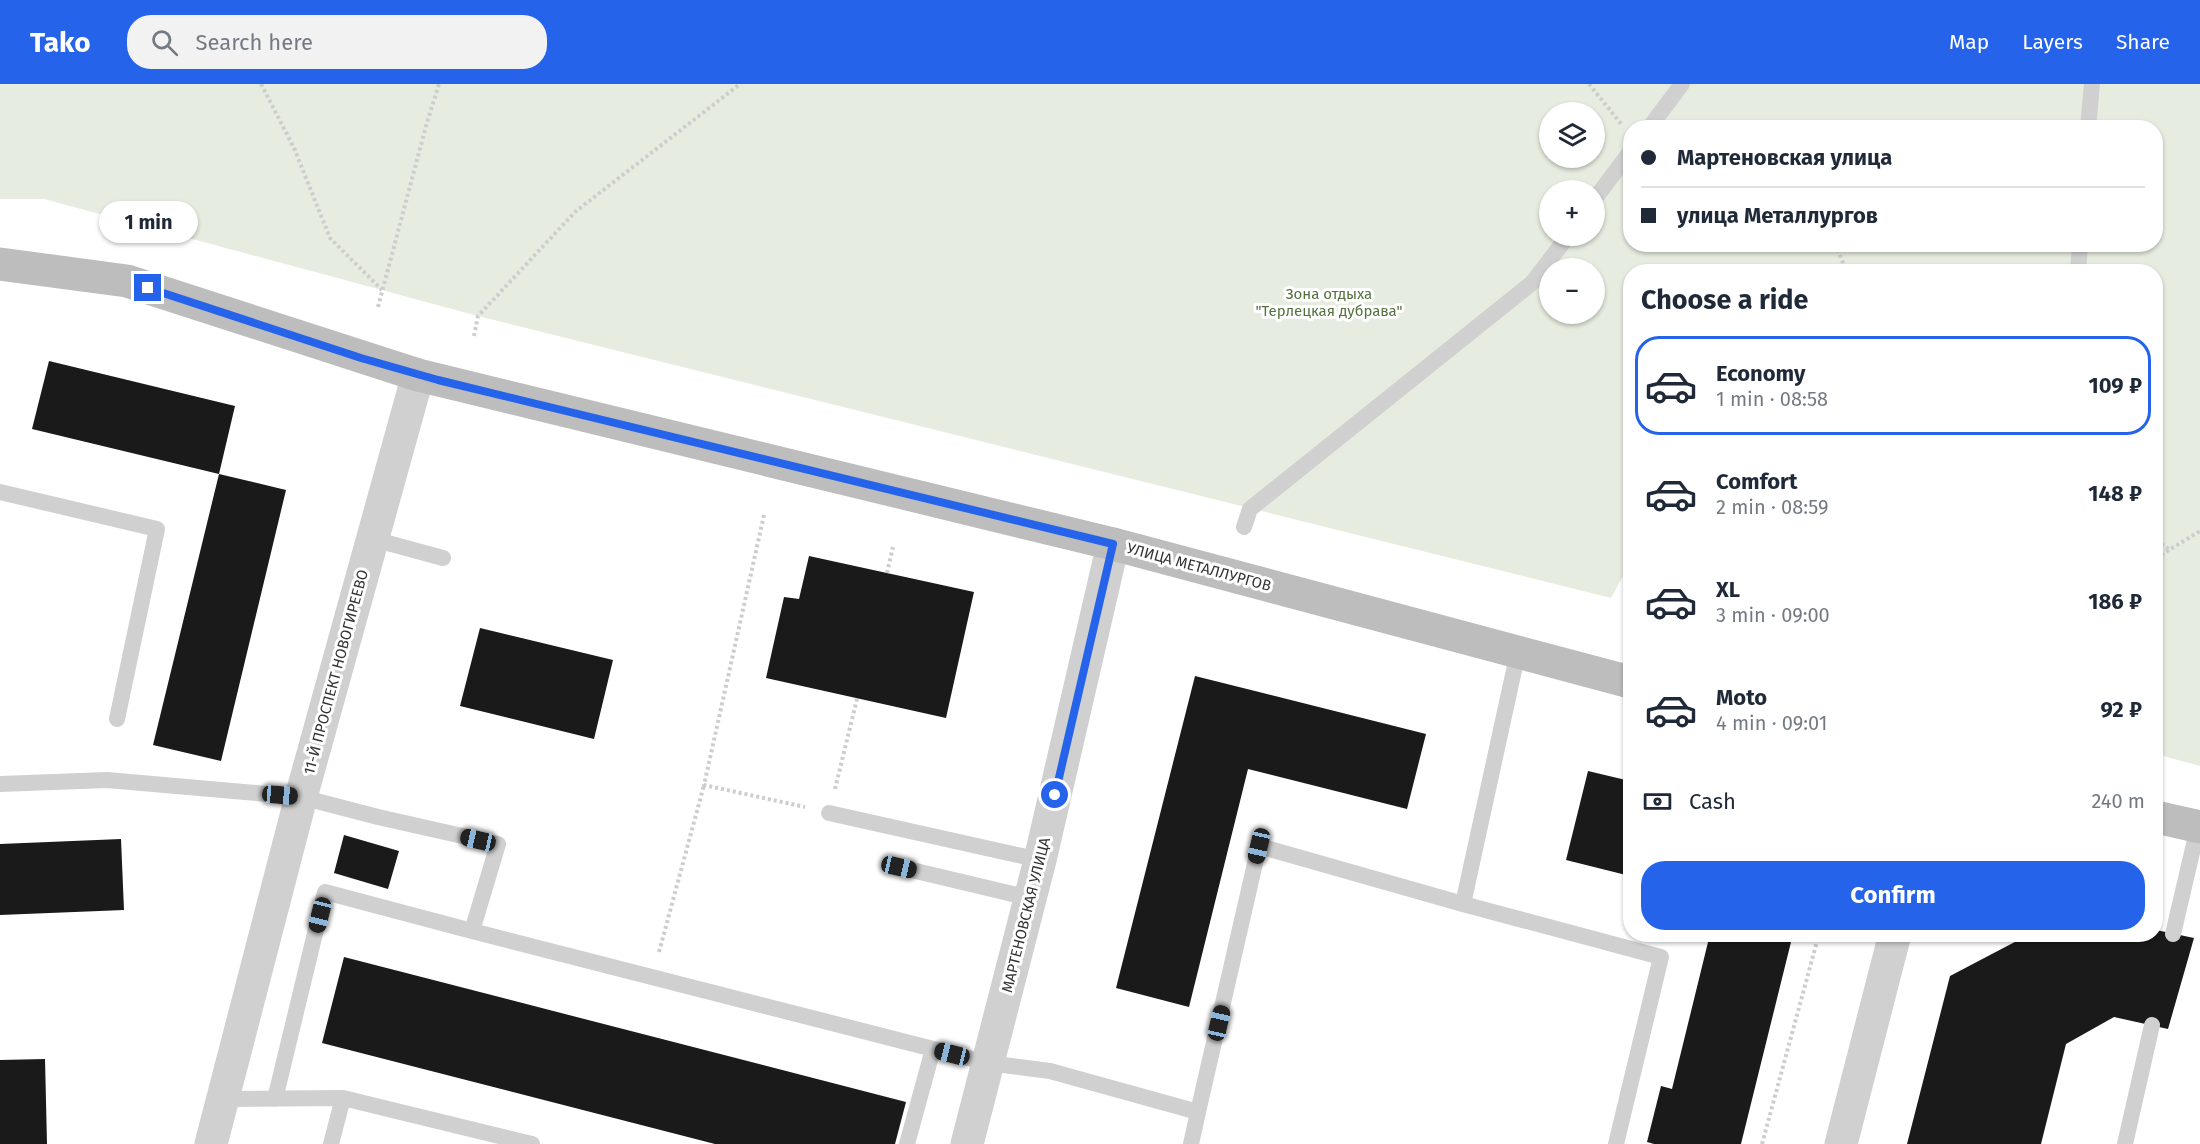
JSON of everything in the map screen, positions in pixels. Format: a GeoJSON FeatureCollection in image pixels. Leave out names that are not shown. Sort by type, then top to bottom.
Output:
{"type":"FeatureCollection","features":[{"type":"Feature","properties":{"kind":"street","name":"УЛИЦА МЕТАЛЛУРГОВ"},"geometry":{"type":"LineString","coordinates":[[0,264],[127,281],[418,375],[1113,544],[1623,680]]}},
{"type":"Feature","properties":{"kind":"street","name":"11-Й ПРОСПЕКТ НОВОГИРЕЕВО"},"geometry":{"type":"LineString","coordinates":[[211,1144],[302,797],[418,375]]}},
{"type":"Feature","properties":{"kind":"street","name":"МАРТЕНОВСКАЯ УЛИЦА"},"geometry":{"type":"LineString","coordinates":[[967,1144],[1040,860],[1113,544]]}},
{"type":"Feature","properties":{"kind":"street"},"geometry":{"type":"LineString","coordinates":[[2163,819],[2199,827]]}},
{"type":"Feature","properties":{"kind":"street"},"geometry":{"type":"LineString","coordinates":[[1841,1144],[1893,942]]}},
{"type":"Feature","properties":{"kind":"lane"},"geometry":{"type":"LineString","coordinates":[[1655,120],[1682,84]]}},
{"type":"Feature","properties":{"kind":"lane"},"geometry":{"type":"LineString","coordinates":[[2089,120],[2092,84]]}},
{"type":"Feature","properties":{"kind":"lane"},"geometry":{"type":"LineString","coordinates":[[1605,185],[1623,161]]}},
{"type":"Feature","properties":{"kind":"lane"},"geometry":{"type":"LineString","coordinates":[[1244,527],[1250,509],[1532,283],[1560,246]]}},
{"type":"Feature","properties":{"kind":"lane"},"geometry":{"type":"LineString","coordinates":[[0,492],[157,529],[117,719]]}},
{"type":"Feature","properties":{"kind":"lane"},"geometry":{"type":"LineString","coordinates":[[373,539],[443,558]]}},
{"type":"Feature","properties":{"kind":"lane"},"geometry":{"type":"LineString","coordinates":[[1463,904],[1518,652]]}},
{"type":"Feature","properties":{"kind":"lane"},"geometry":{"type":"LineString","coordinates":[[0,784],[107,780],[302,797],[378,818],[498,844],[472,931]]}},
{"type":"Feature","properties":{"kind":"lane"},"geometry":{"type":"LineString","coordinates":[[830,813],[1040,860]]}},
{"type":"Feature","properties":{"kind":"lane"},"geometry":{"type":"LineString","coordinates":[[2173,934],[2199,827]]}},
{"type":"Feature","properties":{"kind":"lane"},"geometry":{"type":"LineString","coordinates":[[1191,1144],[1259,846],[1660,957],[1616,1144]]}},
{"type":"Feature","properties":{"kind":"lane"},"geometry":{"type":"LineString","coordinates":[[899,867],[1030,898]]}},
{"type":"Feature","properties":{"kind":"lane"},"geometry":{"type":"LineString","coordinates":[[275,1099],[325,892],[988,1063],[1050,1071],[1198,1112]]}},
{"type":"Feature","properties":{"kind":"lane"},"geometry":{"type":"LineString","coordinates":[[2125,1144],[2152,1025]]}},
{"type":"Feature","properties":{"kind":"lane"},"geometry":{"type":"LineString","coordinates":[[908,1144],[933,1049]]}},
{"type":"Feature","properties":{"kind":"lane"},"geometry":{"type":"LineString","coordinates":[[223,1099],[342,1098],[532,1144]]}},
{"type":"Feature","properties":{"kind":"lane"},"geometry":{"type":"LineString","coordinates":[[331,1144],[342,1098]]}},
{"type":"Feature","properties":{"kind":"path"},"geometry":{"type":"LineString","coordinates":[[261,84],[294,148],[330,238],[382,290]]}},
{"type":"Feature","properties":{"kind":"path"},"geometry":{"type":"LineString","coordinates":[[378,307],[439,84]]}},
{"type":"Feature","properties":{"kind":"path"},"geometry":{"type":"LineString","coordinates":[[474,336],[478,316],[575,212],[740,84]]}},
{"type":"Feature","properties":{"kind":"path"},"geometry":{"type":"LineString","coordinates":[[1589,84],[1623,125]]}},
{"type":"Feature","properties":{"kind":"path"},"geometry":{"type":"LineString","coordinates":[[652,977],[704,784],[764,515]]}},
{"type":"Feature","properties":{"kind":"path"},"geometry":{"type":"LineString","coordinates":[[2163,553],[2200,531]]}},
{"type":"Feature","properties":{"kind":"path"},"geometry":{"type":"LineString","coordinates":[[2163,545],[2169,549]]}},
{"type":"Feature","properties":{"kind":"path"},"geometry":{"type":"LineString","coordinates":[[887,573],[893,547]]}},
{"type":"Feature","properties":{"kind":"path"},"geometry":{"type":"LineString","coordinates":[[704,784],[830,813],[857,699]]}},
{"type":"Feature","properties":{"kind":"path"},"geometry":{"type":"LineString","coordinates":[[1762,1144],[1817,942]]}},
{"type":"Feature","properties":{"kind":"green space","name":"Зона отдыха \"Терлецкая дубрава\""},"geometry":{"type":"Polygon","coordinates":[[[0,84],[2200,84],[2200,766],[2163,756],[2163,264],[1623,264],[1623,576],[1611,598],[478,316],[44,199],[0,199],[0,84]]]}},
{"type":"Feature","properties":{"kind":"building"},"geometry":{"type":"Polygon","coordinates":[[[49,361],[235,406],[219,474],[32,429],[49,361]]]}},
{"type":"Feature","properties":{"kind":"building"},"geometry":{"type":"Polygon","coordinates":[[[219,474],[286,490],[221,761],[153,745],[219,474]]]}},
{"type":"Feature","properties":{"kind":"building"},"geometry":{"type":"Polygon","coordinates":[[[809,556],[974,592],[946,718],[766,678],[784,597],[799,599],[809,556]]]}},
{"type":"Feature","properties":{"kind":"building"},"geometry":{"type":"Polygon","coordinates":[[[480,628],[613,660],[594,739],[460,706],[480,628]]]}},
{"type":"Feature","properties":{"kind":"building"},"geometry":{"type":"Polygon","coordinates":[[[1195,676],[1426,734],[1407,809],[1248,769],[1189,1007],[1116,988],[1195,676]]]}},
{"type":"Feature","properties":{"kind":"building"},"geometry":{"type":"Polygon","coordinates":[[[1588,771],[1623,779],[1623,874],[1566,860],[1588,771]]]}},
{"type":"Feature","properties":{"kind":"building"},"geometry":{"type":"Polygon","coordinates":[[[344,835],[399,851],[388,889],[334,873],[344,835]]]}},
{"type":"Feature","properties":{"kind":"building"},"geometry":{"type":"Polygon","coordinates":[[[121,839],[124,910],[0,915],[0,844],[121,839]]]}},
{"type":"Feature","properties":{"kind":"building"},"geometry":{"type":"Polygon","coordinates":[[[2163,931],[2194,938],[2168,1029],[2114,1017],[2066,1044],[2041,1144],[1907,1144],[1950,976],[2015,942],[2163,942],[2163,931]]]}},
{"type":"Feature","properties":{"kind":"building"},"geometry":{"type":"Polygon","coordinates":[[[1708,942],[1791,942],[1741,1144],[1654,1144],[1647,1142],[1661,1086],[1672,1089],[1708,942]]]}},
{"type":"Feature","properties":{"kind":"building"},"geometry":{"type":"Polygon","coordinates":[[[344,957],[906,1102],[895,1144],[715,1144],[322,1043],[344,957]]]}},
{"type":"Feature","properties":{"kind":"building"},"geometry":{"type":"Polygon","coordinates":[[[45,1059],[47,1144],[0,1144],[0,1060],[45,1059]]]}},
{"type":"Feature","properties":{"kind":"route"},"geometry":{"type":"LineString","coordinates":[[148,288],[361,358],[438,380],[1113,544],[1055,795]]}}]}
